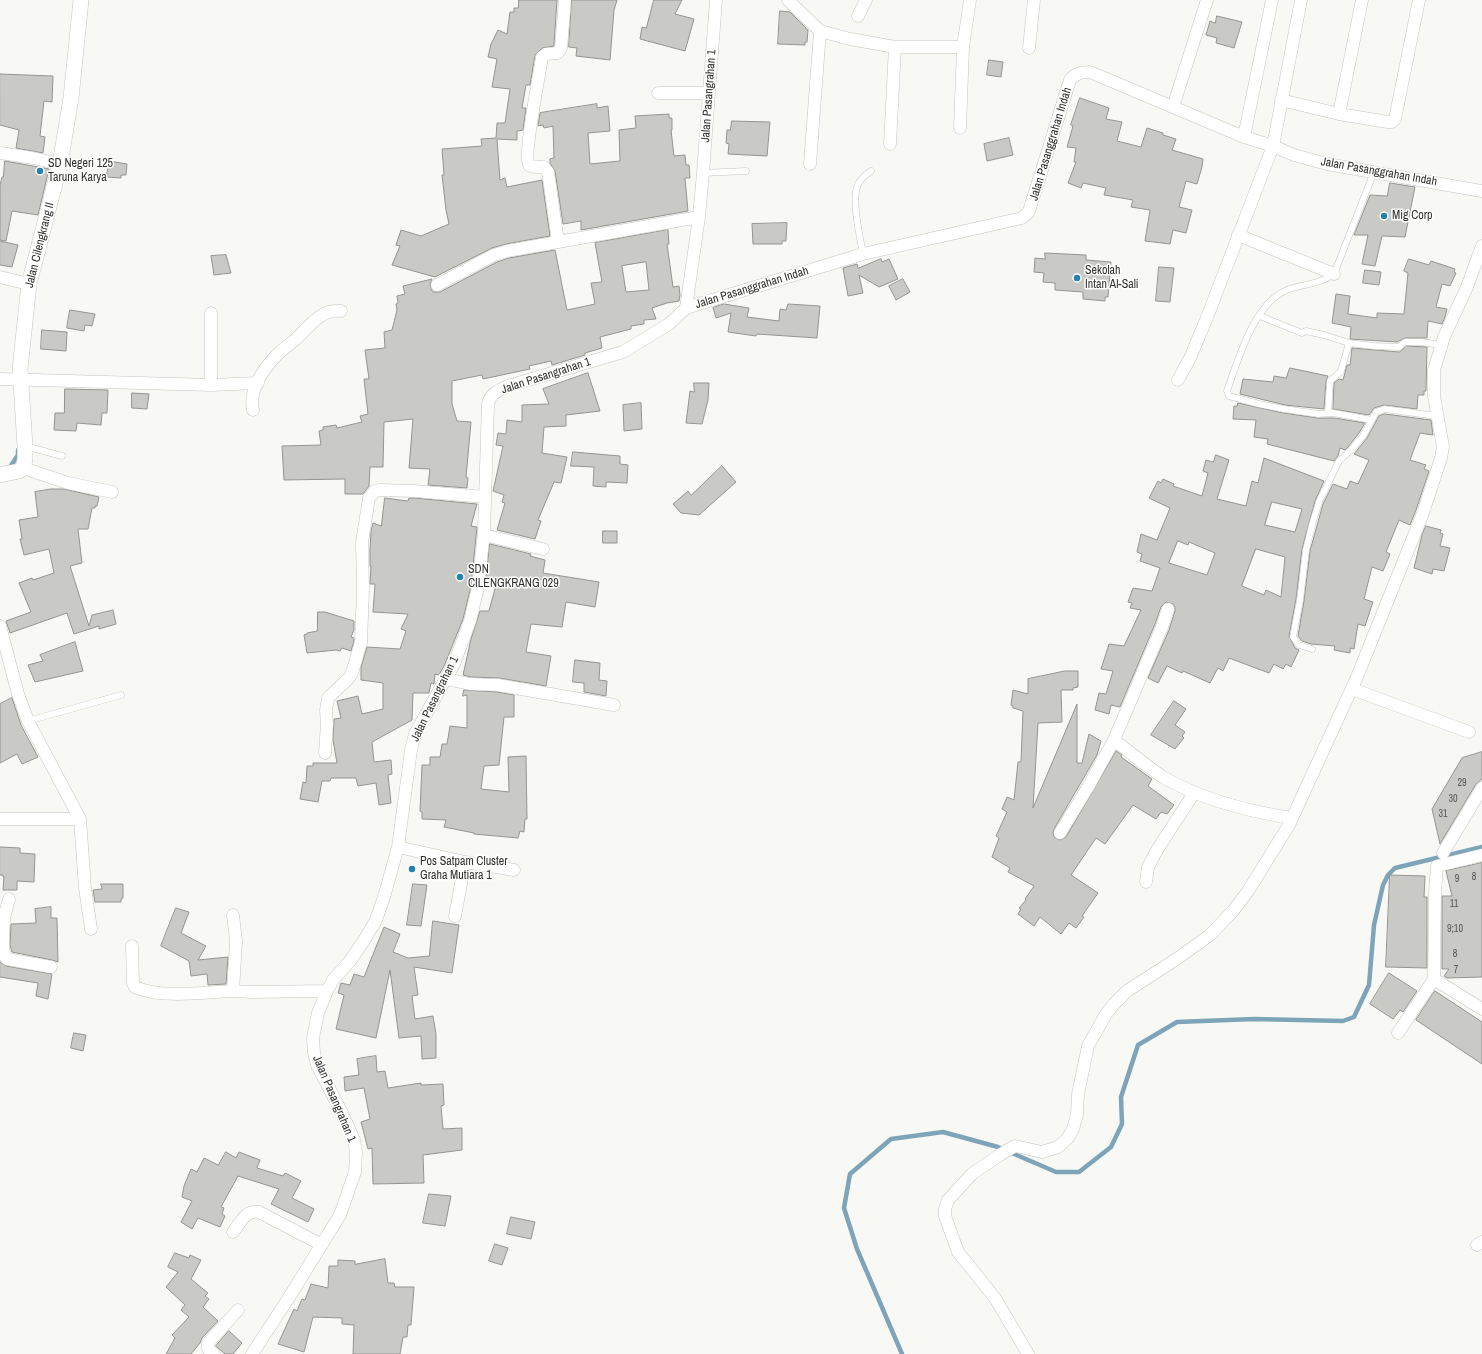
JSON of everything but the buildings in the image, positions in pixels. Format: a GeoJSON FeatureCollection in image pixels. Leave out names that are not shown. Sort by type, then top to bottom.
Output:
{"type":"FeatureCollection","features":[{"type":"Feature","properties":{"kind":"street","name":"Jalan Cilengkrang II"},"geometry":{"type":"LineString","coordinates":[[23,468],[26,446],[20,369],[29,284],[60,164],[70,98],[81,0]]}},
{"type":"Feature","properties":{"kind":"street"},"geometry":{"type":"LineString","coordinates":[[558,242],[548,172],[546,168],[542,166],[530,166],[528,161],[529,141],[542,57],[546,54],[558,53],[561,48],[566,0]]}},
{"type":"Feature","properties":{"kind":"street","name":"Jalan Pasangrahan 1"},"geometry":{"type":"LineString","coordinates":[[252,1354],[340,1215],[355,1172],[356,1152],[354,1140],[341,1110],[317,1065],[314,1053],[314,1038],[318,1013],[326,991],[333,980],[350,961],[376,920],[398,848],[411,750],[415,734],[454,664],[470,621],[478,587],[484,535],[488,404],[491,395],[508,386],[623,352],[669,324],[686,308],[699,218],[716,0]]}},
{"type":"Feature","properties":{"kind":"street"},"geometry":{"type":"LineString","coordinates":[[788,0],[820,31],[850,39],[895,47],[963,47]]}},
{"type":"Feature","properties":{"kind":"street"},"geometry":{"type":"LineString","coordinates":[[858,16],[866,0]]}},
{"type":"Feature","properties":{"kind":"street"},"geometry":{"type":"LineString","coordinates":[[960,128],[963,47],[970,0]]}},
{"type":"Feature","properties":{"kind":"street"},"geometry":{"type":"LineString","coordinates":[[1029,48],[1034,0]]}},
{"type":"Feature","properties":{"kind":"street"},"geometry":{"type":"LineString","coordinates":[[1172,107],[1207,0]]}},
{"type":"Feature","properties":{"kind":"street"},"geometry":{"type":"LineString","coordinates":[[1244,137],[1272,0]]}},
{"type":"Feature","properties":{"kind":"street"},"geometry":{"type":"LineString","coordinates":[[1178,380],[1190,358],[1203,326],[1272,146],[1301,0]]}},
{"type":"Feature","properties":{"kind":"street"},"geometry":{"type":"LineString","coordinates":[[1338,114],[1362,0]]}},
{"type":"Feature","properties":{"kind":"street"},"geometry":{"type":"LineString","coordinates":[[1281,100],[1338,114],[1392,122],[1395,119],[1420,0]]}},
{"type":"Feature","properties":{"kind":"street"},"geometry":{"type":"LineString","coordinates":[[810,164],[820,31]]}},
{"type":"Feature","properties":{"kind":"street"},"geometry":{"type":"LineString","coordinates":[[890,144],[895,47]]}},
{"type":"Feature","properties":{"kind":"street","name":"Jalan Pasanggrahan Indah"},"geometry":{"type":"LineString","coordinates":[[686,308],[863,254],[1022,218],[1028,213],[1030,208],[1070,80],[1076,74],[1081,72],[1090,72],[1244,137],[1294,155],[1328,164],[1482,191]]}},
{"type":"Feature","properties":{"kind":"street"},"geometry":{"type":"LineString","coordinates":[[658,93],[709,93]]}},
{"type":"Feature","properties":{"kind":"street"},"geometry":{"type":"LineString","coordinates":[[0,153],[60,164]]}},
{"type":"Feature","properties":{"kind":"street"},"geometry":{"type":"LineString","coordinates":[[437,285],[494,255],[507,251],[699,218]]}},
{"type":"Feature","properties":{"kind":"street"},"geometry":{"type":"LineString","coordinates":[[1238,235],[1334,274]]}},
{"type":"Feature","properties":{"kind":"street"},"geometry":{"type":"LineString","coordinates":[[1028,1354],[994,1298],[958,1252],[945,1216],[945,1209],[948,1200],[972,1174],[1015,1146],[1042,1152],[1058,1147],[1068,1138],[1073,1129],[1077,1115],[1078,1094],[1088,1046],[1106,1014],[1127,991],[1178,958],[1203,939],[1233,911],[1248,891],[1289,825],[1352,688],[1423,513],[1442,458],[1443,447],[1440,425],[1436,416],[1434,396],[1434,370],[1444,337],[1467,287],[1482,246]]}},
{"type":"Feature","properties":{"kind":"street"},"geometry":{"type":"LineString","coordinates":[[0,277],[29,284]]}},
{"type":"Feature","properties":{"kind":"street"},"geometry":{"type":"LineString","coordinates":[[253,410],[252,398],[258,383],[263,372],[275,356],[324,314],[335,310],[341,311]]}},
{"type":"Feature","properties":{"kind":"street"},"geometry":{"type":"LineString","coordinates":[[211,313],[211,385]]}},
{"type":"Feature","properties":{"kind":"street"},"geometry":{"type":"LineString","coordinates":[[0,379],[211,385],[258,383]]}},
{"type":"Feature","properties":{"kind":"street"},"geometry":{"type":"LineString","coordinates":[[0,475],[17,472],[23,468],[68,483],[112,492]]}},
{"type":"Feature","properties":{"kind":"street"},"geometry":{"type":"LineString","coordinates":[[325,753],[327,724],[326,710],[328,698],[349,678],[352,673],[361,642],[362,542],[369,498],[375,491],[380,490],[414,491],[485,497]]}},
{"type":"Feature","properties":{"kind":"street"},"geometry":{"type":"LineString","coordinates":[[484,535],[542,549]]}},
{"type":"Feature","properties":{"kind":"street"},"geometry":{"type":"LineString","coordinates":[[1060,833],[1114,740],[1162,627],[1168,608]]}},
{"type":"Feature","properties":{"kind":"street"},"geometry":{"type":"LineString","coordinates":[[0,626],[5,668],[18,694],[28,721],[80,819],[85,888],[91,929]]}},
{"type":"Feature","properties":{"kind":"street"},"geometry":{"type":"LineString","coordinates":[[446,680],[470,684],[498,685],[614,705]]}},
{"type":"Feature","properties":{"kind":"street"},"geometry":{"type":"LineString","coordinates":[[1352,688],[1469,732]]}},
{"type":"Feature","properties":{"kind":"street"},"geometry":{"type":"LineString","coordinates":[[1114,740],[1163,776],[1194,793],[1257,812],[1292,818]]}},
{"type":"Feature","properties":{"kind":"street"},"geometry":{"type":"LineString","coordinates":[[1443,853],[1482,788]]}},
{"type":"Feature","properties":{"kind":"street"},"geometry":{"type":"LineString","coordinates":[[1146,882],[1148,867],[1157,850],[1194,793]]}},
{"type":"Feature","properties":{"kind":"street"},"geometry":{"type":"LineString","coordinates":[[0,819],[80,819]]}},
{"type":"Feature","properties":{"kind":"street"},"geometry":{"type":"LineString","coordinates":[[398,848],[465,862],[514,870]]}},
{"type":"Feature","properties":{"kind":"street"},"geometry":{"type":"LineString","coordinates":[[1398,1033],[1434,979],[1435,892],[1437,866],[1482,855]]}},
{"type":"Feature","properties":{"kind":"street"},"geometry":{"type":"LineString","coordinates":[[455,916],[465,862]]}},
{"type":"Feature","properties":{"kind":"street"},"geometry":{"type":"LineString","coordinates":[[9,898],[2,918],[3,950],[5,958],[51,967]]}},
{"type":"Feature","properties":{"kind":"street"},"geometry":{"type":"LineString","coordinates":[[233,915],[236,941],[233,991]]}},
{"type":"Feature","properties":{"kind":"street"},"geometry":{"type":"LineString","coordinates":[[132,946],[133,982],[135,987],[141,990],[159,994],[233,991],[326,991]]}},
{"type":"Feature","properties":{"kind":"street"},"geometry":{"type":"LineString","coordinates":[[1434,979],[1482,1009]]}},
{"type":"Feature","properties":{"kind":"street"},"geometry":{"type":"LineString","coordinates":[[233,1232],[247,1213],[252,1211],[259,1212],[322,1245]]}},
{"type":"Feature","properties":{"kind":"street"},"geometry":{"type":"LineString","coordinates":[[214,1354],[208,1348],[208,1343],[238,1310]]}},
{"type":"Feature","properties":{"kind":"lane"},"geometry":{"type":"LineString","coordinates":[[703,173],[746,170]]}},
{"type":"Feature","properties":{"kind":"lane"},"geometry":{"type":"LineString","coordinates":[[863,254],[856,208],[857,187],[863,177],[871,171]]}},
{"type":"Feature","properties":{"kind":"lane"},"geometry":{"type":"LineString","coordinates":[[1371,420],[1334,413],[1318,414],[1259,404],[1229,396],[1227,391],[1248,335],[1271,301],[1288,289],[1318,283],[1334,274],[1374,172]]}},
{"type":"Feature","properties":{"kind":"lane"},"geometry":{"type":"LineString","coordinates":[[1260,316],[1302,333],[1306,331],[1349,343],[1399,347],[1405,342],[1421,342],[1441,345]]}},
{"type":"Feature","properties":{"kind":"lane"},"geometry":{"type":"LineString","coordinates":[[1328,413],[1330,381],[1341,371],[1349,343]]}},
{"type":"Feature","properties":{"kind":"lane"},"geometry":{"type":"LineString","coordinates":[[1312,650],[1299,645],[1294,637],[1306,550],[1319,502],[1339,461],[1363,436],[1376,412],[1385,409],[1436,416]]}},
{"type":"Feature","properties":{"kind":"lane"},"geometry":{"type":"LineString","coordinates":[[26,446],[62,456]]}},
{"type":"Feature","properties":{"kind":"lane"},"geometry":{"type":"LineString","coordinates":[[28,721],[121,695]]}},
{"type":"Feature","properties":{"kind":"waterway"},"geometry":{"type":"LineString","coordinates":[[7,468],[10,467],[18,455],[18,450]]}},
{"type":"Feature","properties":{"kind":"waterway"},"geometry":{"type":"LineString","coordinates":[[902,1354],[857,1249],[844,1208],[850,1174],[891,1139],[943,1132],[998,1147],[1056,1172],[1079,1172],[1111,1147],[1122,1124],[1121,1097],[1138,1045],[1177,1022],[1254,1019],[1343,1021],[1354,1017],[1369,985],[1374,925],[1383,885],[1388,875],[1395,868],[1482,847]]}},
{"type":"Feature","properties":{"kind":"place","name":"SD Negeri 125 Taruna Karya"},"geometry":{"type":"Point","coordinates":[40,171]}},
{"type":"Feature","properties":{"kind":"place","name":"Mig Corp"},"geometry":{"type":"Point","coordinates":[1384,216]}},
{"type":"Feature","properties":{"kind":"place","name":"Sekolah Intan Al-Sali"},"geometry":{"type":"Point","coordinates":[1077,278]}},
{"type":"Feature","properties":{"kind":"place","name":"SDN CILENGKRANG 029"},"geometry":{"type":"Point","coordinates":[460,577]}},
{"type":"Feature","properties":{"kind":"place","name":"Pos Satpam Cluster Graha Mutiara 1"},"geometry":{"type":"Point","coordinates":[412,869]}}]}
